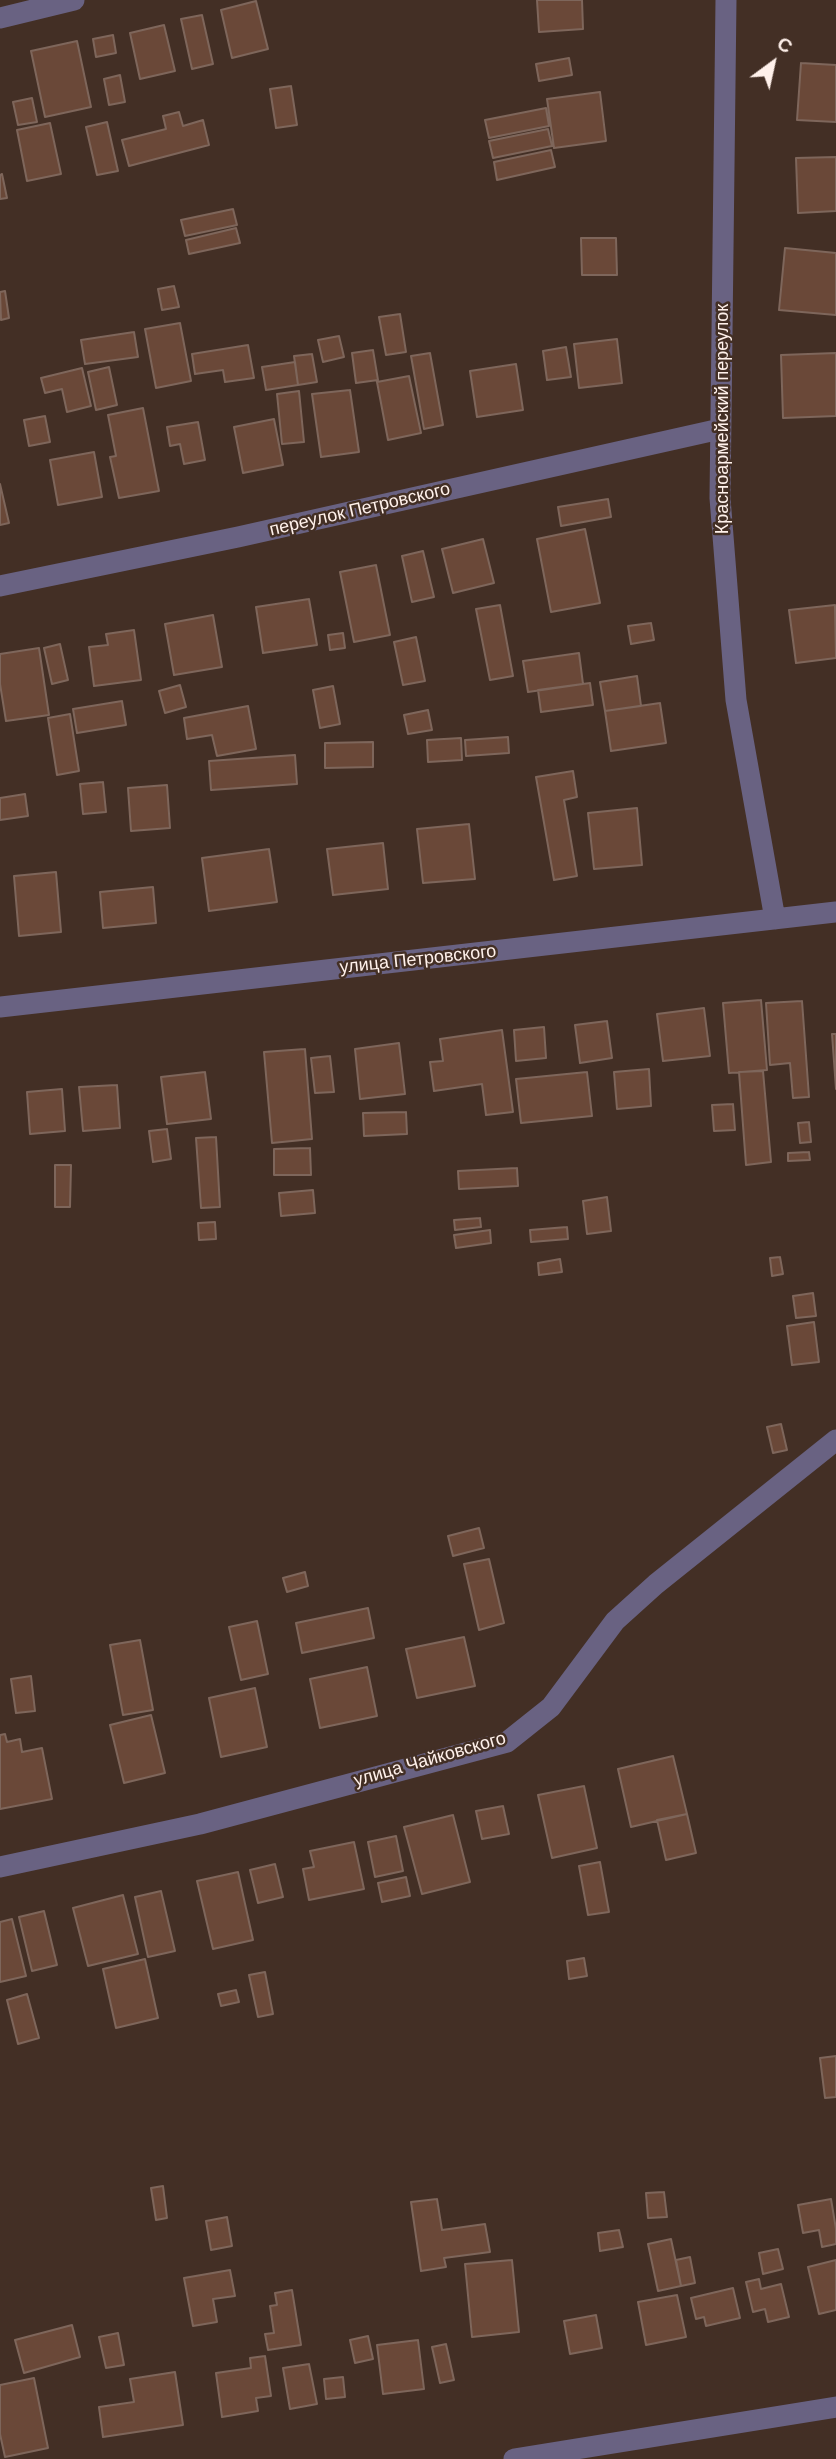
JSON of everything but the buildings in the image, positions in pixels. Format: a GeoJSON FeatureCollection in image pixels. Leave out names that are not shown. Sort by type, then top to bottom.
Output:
{"type":"FeatureCollection","features":[{"type":"Feature","properties":{"kind":"street"},"geometry":{"type":"LineString","coordinates":[[0,18],[74,0]]}},
{"type":"Feature","properties":{"kind":"street","name":"Красноармейский переулок"},"geometry":{"type":"LineString","coordinates":[[726,0],[720,498],[736,700],[775,919]]}},
{"type":"Feature","properties":{"kind":"street","name":"переулок Петровского"},"geometry":{"type":"LineString","coordinates":[[0,586],[238,537],[720,429]]}},
{"type":"Feature","properties":{"kind":"street","name":"улица Петровского"},"geometry":{"type":"LineString","coordinates":[[0,1007],[836,912]]}},
{"type":"Feature","properties":{"kind":"street","name":"улица Чайковского"},"geometry":{"type":"LineString","coordinates":[[0,1867],[200,1824],[507,1742],[551,1707],[615,1621],[656,1584],[836,1440]]}},
{"type":"Feature","properties":{"kind":"street"},"geometry":{"type":"LineString","coordinates":[[514,2459],[836,2407]]}}]}
